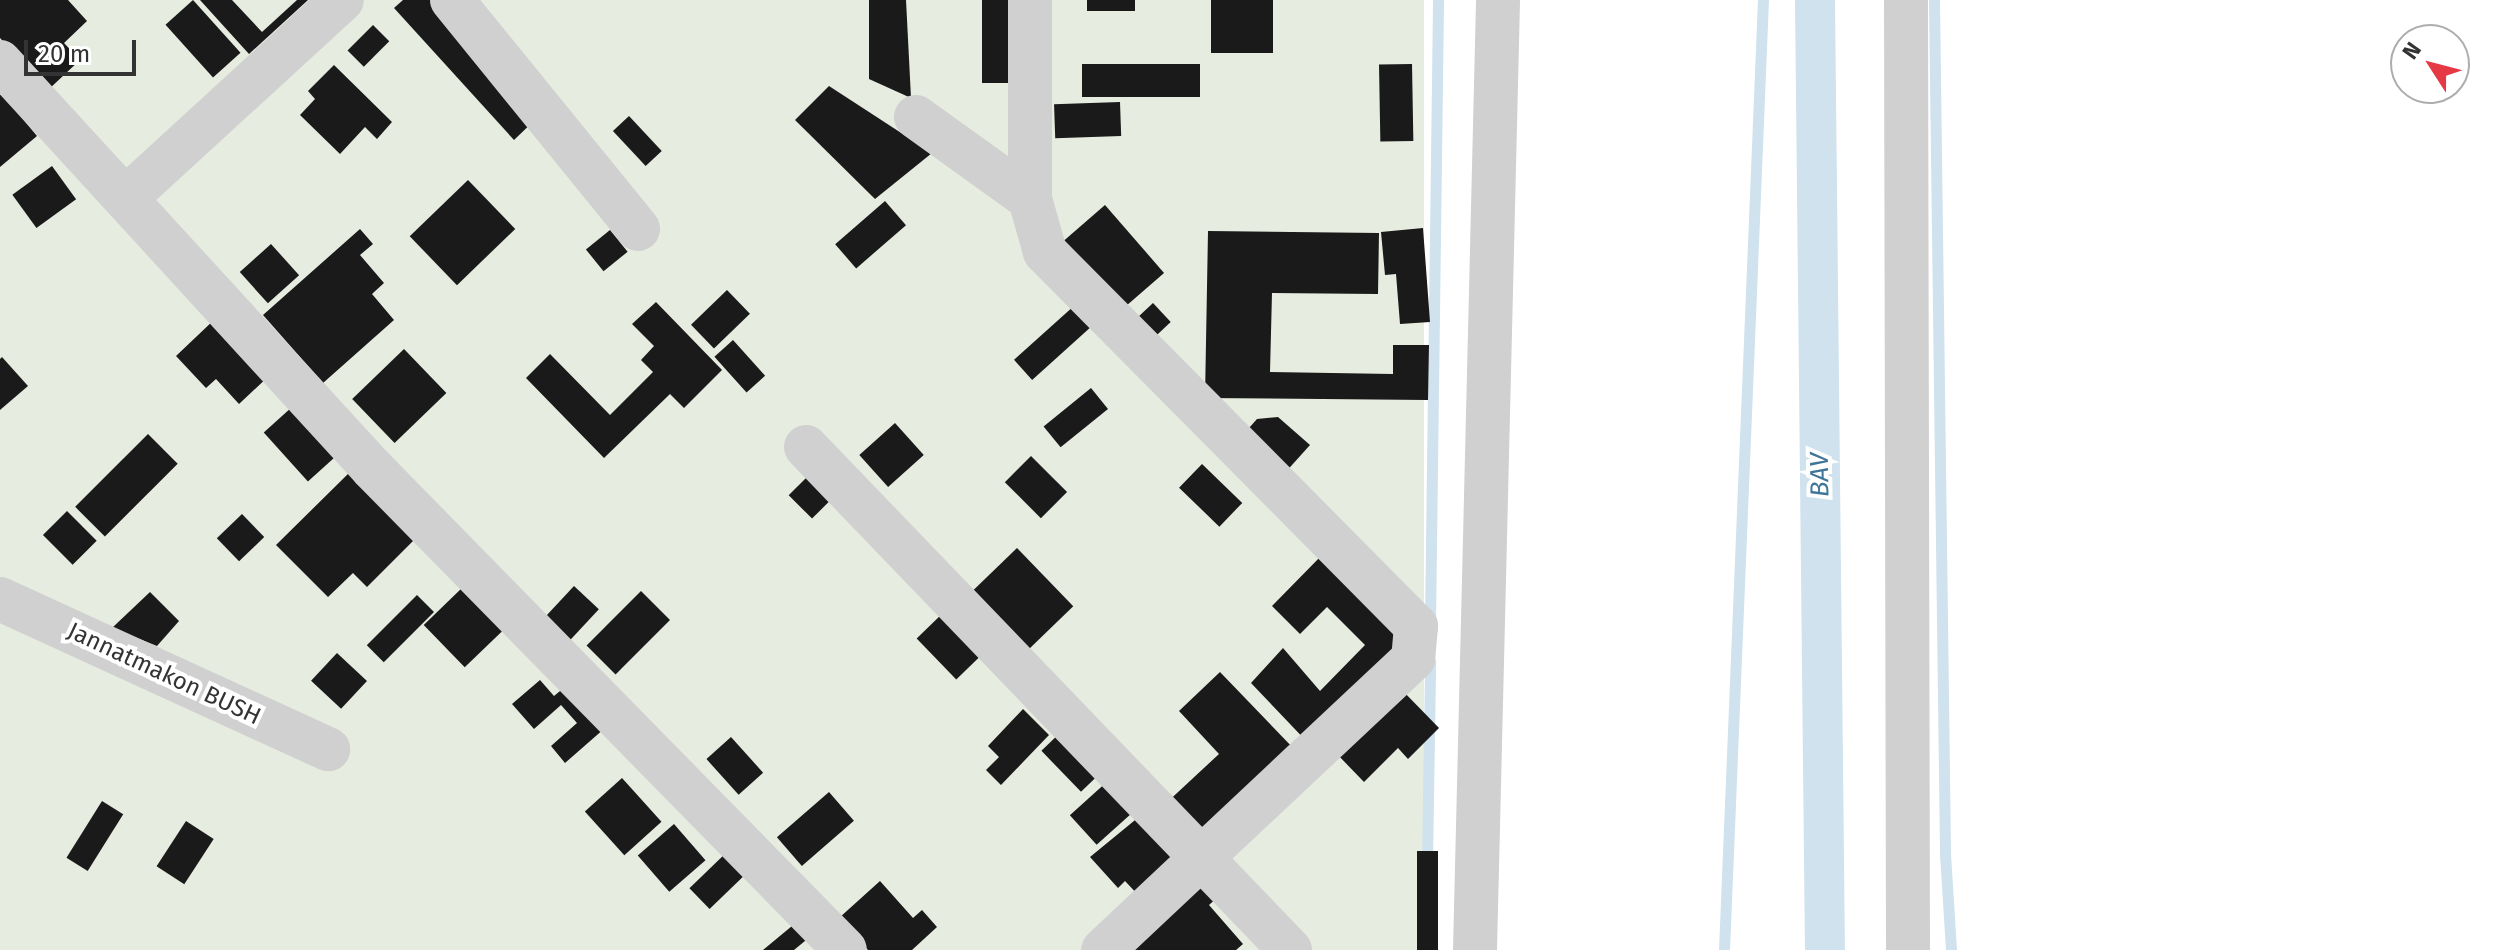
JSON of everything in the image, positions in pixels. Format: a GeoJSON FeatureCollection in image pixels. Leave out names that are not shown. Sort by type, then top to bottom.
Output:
{"type":"FeatureCollection","features":[{"type":"Feature","properties":{"kind":"street"},"geometry":{"type":"LineString","coordinates":[[128,196],[342,0]]}},
{"type":"Feature","properties":{"kind":"street"},"geometry":{"type":"LineString","coordinates":[[452,0],[638,229]]}},
{"type":"Feature","properties":{"kind":"street"},"geometry":{"type":"LineString","coordinates":[[1030,0],[1030,199],[1045,252],[1416,626],[1483,630]]}},
{"type":"Feature","properties":{"kind":"street"},"geometry":{"type":"LineString","coordinates":[[1475,950],[1498,0]]}},
{"type":"Feature","properties":{"kind":"street"},"geometry":{"type":"LineString","coordinates":[[1906,0],[1908,950]]}},
{"type":"Feature","properties":{"kind":"street"},"geometry":{"type":"LineString","coordinates":[[0,62],[128,196],[372,468],[845,950]]}},
{"type":"Feature","properties":{"kind":"street"},"geometry":{"type":"LineString","coordinates":[[916,117],[1030,199]]}},
{"type":"Feature","properties":{"kind":"street"},"geometry":{"type":"LineString","coordinates":[[806,447],[1205,858],[1290,950]]}},
{"type":"Feature","properties":{"kind":"street","name":"Jannatmakon BUSH"},"geometry":{"type":"LineString","coordinates":[[0,599],[328,749]]}},
{"type":"Feature","properties":{"kind":"street"},"geometry":{"type":"LineString","coordinates":[[1103,950],[1205,858],[1413,659],[1416,626]]}},
{"type":"Feature","properties":{"kind":"shaded area"},"geometry":{"type":"Polygon","coordinates":[[[0,0],[1424,0],[1424,950],[0,950],[0,0]]]}},
{"type":"Feature","properties":{"kind":"building"},"geometry":{"type":"Polygon","coordinates":[[[0,0],[68,0],[87,21],[64,43],[80,60],[48,90],[0,38],[0,0]]]}},
{"type":"Feature","properties":{"kind":"building"},"geometry":{"type":"Polygon","coordinates":[[[193,0],[241,53],[213,78],[166,25],[193,0]]]}},
{"type":"Feature","properties":{"kind":"building"},"geometry":{"type":"Polygon","coordinates":[[[200,0],[232,0],[262,32],[297,0],[308,0],[249,54],[200,0]]]}},
{"type":"Feature","properties":{"kind":"building"},"geometry":{"type":"Polygon","coordinates":[[[403,0],[434,0],[539,116],[514,140],[394,8],[403,0]]]}},
{"type":"Feature","properties":{"kind":"building"},"geometry":{"type":"Polygon","coordinates":[[[869,0],[906,0],[911,98],[869,79],[869,0]]]}},
{"type":"Feature","properties":{"kind":"building"},"geometry":{"type":"Polygon","coordinates":[[[982,0],[1018,0],[1018,83],[982,83],[982,0]]]}},
{"type":"Feature","properties":{"kind":"building"},"geometry":{"type":"Polygon","coordinates":[[[1087,0],[1135,0],[1135,11],[1087,11],[1087,0]]]}},
{"type":"Feature","properties":{"kind":"building"},"geometry":{"type":"Polygon","coordinates":[[[1211,0],[1273,0],[1273,53],[1211,53],[1211,0]]]}},
{"type":"Feature","properties":{"kind":"building"},"geometry":{"type":"Polygon","coordinates":[[[373,25],[389,41],[364,67],[348,50],[373,25]]]}},
{"type":"Feature","properties":{"kind":"building"},"geometry":{"type":"Polygon","coordinates":[[[1082,64],[1200,64],[1200,97],[1082,97],[1082,64]]]}},
{"type":"Feature","properties":{"kind":"building"},"geometry":{"type":"Polygon","coordinates":[[[1412,64],[1413,141],[1380,142],[1379,65],[1412,64]]]}},
{"type":"Feature","properties":{"kind":"building"},"geometry":{"type":"Polygon","coordinates":[[[334,65],[392,122],[377,139],[365,127],[340,154],[300,115],[315,99],[308,91],[334,65]]]}},
{"type":"Feature","properties":{"kind":"building"},"geometry":{"type":"Polygon","coordinates":[[[829,86],[932,153],[875,199],[795,120],[829,86]]]}},
{"type":"Feature","properties":{"kind":"building"},"geometry":{"type":"Polygon","coordinates":[[[0,95],[37,136],[0,167],[0,95]]]}},
{"type":"Feature","properties":{"kind":"building"},"geometry":{"type":"Polygon","coordinates":[[[1120,102],[1121,136],[1055,138],[1054,104],[1120,102]]]}},
{"type":"Feature","properties":{"kind":"building"},"geometry":{"type":"Polygon","coordinates":[[[629,116],[662,151],[646,166],[613,131],[629,116]]]}},
{"type":"Feature","properties":{"kind":"building"},"geometry":{"type":"Polygon","coordinates":[[[52,166],[76,199],[36,228],[12,195],[52,166]]]}},
{"type":"Feature","properties":{"kind":"building"},"geometry":{"type":"Polygon","coordinates":[[[468,180],[515,229],[457,285],[410,236],[468,180]]]}},
{"type":"Feature","properties":{"kind":"building"},"geometry":{"type":"Polygon","coordinates":[[[885,201],[906,225],[856,268],[835,244],[885,201]]]}},
{"type":"Feature","properties":{"kind":"building"},"geometry":{"type":"Polygon","coordinates":[[[1105,205],[1164,273],[1120,311],[1061,243],[1105,205]]]}},
{"type":"Feature","properties":{"kind":"building"},"geometry":{"type":"Polygon","coordinates":[[[1423,228],[1430,322],[1400,324],[1396,274],[1385,275],[1381,232],[1423,228]]]}},
{"type":"Feature","properties":{"kind":"building"},"geometry":{"type":"Polygon","coordinates":[[[360,229],[373,244],[360,255],[384,283],[372,294],[394,320],[323,383],[263,315],[360,229]]]}},
{"type":"Feature","properties":{"kind":"building"},"geometry":{"type":"Polygon","coordinates":[[[610,230],[628,252],[604,271],[586,250],[610,230]]]}},
{"type":"Feature","properties":{"kind":"building"},"geometry":{"type":"Polygon","coordinates":[[[1208,231],[1379,233],[1378,294],[1272,293],[1270,372],[1393,374],[1393,345],[1429,345],[1428,400],[1205,398],[1208,231]]]}},
{"type":"Feature","properties":{"kind":"building"},"geometry":{"type":"Polygon","coordinates":[[[271,244],[299,275],[268,303],[240,272],[271,244]]]}},
{"type":"Feature","properties":{"kind":"building"},"geometry":{"type":"Polygon","coordinates":[[[727,290],[750,314],[714,348],[691,325],[727,290]]]}},
{"type":"Feature","properties":{"kind":"building"},"geometry":{"type":"Polygon","coordinates":[[[656,302],[722,370],[684,408],[670,394],[604,458],[526,378],[550,354],[610,415],[653,372],[641,360],[654,346],[632,324],[656,302]]]}},
{"type":"Feature","properties":{"kind":"building"},"geometry":{"type":"Polygon","coordinates":[[[1153,303],[1171,322],[1154,338],[1136,319],[1153,303]]]}},
{"type":"Feature","properties":{"kind":"building"},"geometry":{"type":"Polygon","coordinates":[[[1075,305],[1093,325],[1032,380],[1014,360],[1075,305]]]}},
{"type":"Feature","properties":{"kind":"building"},"geometry":{"type":"Polygon","coordinates":[[[216,318],[270,375],[239,404],[216,379],[206,388],[176,356],[216,318]]]}},
{"type":"Feature","properties":{"kind":"building"},"geometry":{"type":"Polygon","coordinates":[[[733,340],[765,376],[747,392],[714,357],[733,340]]]}},
{"type":"Feature","properties":{"kind":"building"},"geometry":{"type":"Polygon","coordinates":[[[404,349],[446,393],[395,443],[352,399],[404,349]]]}},
{"type":"Feature","properties":{"kind":"building"},"geometry":{"type":"Polygon","coordinates":[[[2,357],[28,386],[0,410],[0,359],[2,357]]]}},
{"type":"Feature","properties":{"kind":"building"},"geometry":{"type":"Polygon","coordinates":[[[1091,388],[1108,409],[1061,447],[1044,426],[1091,388]]]}},
{"type":"Feature","properties":{"kind":"building"},"geometry":{"type":"Polygon","coordinates":[[[292,407],[336,456],[308,481],[264,432],[292,407]]]}},
{"type":"Feature","properties":{"kind":"building"},"geometry":{"type":"Polygon","coordinates":[[[1278,417],[1310,445],[1283,475],[1241,437],[1257,419],[1278,417]]]}},
{"type":"Feature","properties":{"kind":"building"},"geometry":{"type":"Polygon","coordinates":[[[895,423],[924,455],[888,487],[859,455],[895,423]]]}},
{"type":"Feature","properties":{"kind":"building"},"geometry":{"type":"Polygon","coordinates":[[[148,434],[178,464],[105,537],[75,507],[148,434]]]}},
{"type":"Feature","properties":{"kind":"building"},"geometry":{"type":"Polygon","coordinates":[[[1031,456],[1067,492],[1041,518],[1005,482],[1031,456]]]}},
{"type":"Feature","properties":{"kind":"building"},"geometry":{"type":"Polygon","coordinates":[[[1202,464],[1242,503],[1219,527],[1179,488],[1202,464]]]}},
{"type":"Feature","properties":{"kind":"building"},"geometry":{"type":"Polygon","coordinates":[[[817,467],[840,490],[812,519],[789,495],[817,467]]]}},
{"type":"Feature","properties":{"kind":"building"},"geometry":{"type":"Polygon","coordinates":[[[352,470],[418,536],[367,587],[353,573],[328,597],[276,545],[352,470]]]}},
{"type":"Feature","properties":{"kind":"building"},"geometry":{"type":"Polygon","coordinates":[[[67,511],[97,541],[73,565],[43,535],[67,511]]]}},
{"type":"Feature","properties":{"kind":"building"},"geometry":{"type":"Polygon","coordinates":[[[242,514],[264,537],[239,561],[217,538],[242,514]]]}},
{"type":"Feature","properties":{"kind":"building"},"geometry":{"type":"Polygon","coordinates":[[[1017,548],[1073,606],[1027,651],[971,592],[1017,548]]]}},
{"type":"Feature","properties":{"kind":"building"},"geometry":{"type":"Polygon","coordinates":[[[1323,554],[1397,624],[1396,661],[1311,746],[1251,683],[1283,648],[1320,691],[1365,645],[1327,607],[1300,634],[1272,606],[1323,554]]]}},
{"type":"Feature","properties":{"kind":"building"},"geometry":{"type":"Polygon","coordinates":[[[464,586],[505,628],[465,667],[424,625],[464,586]]]}},
{"type":"Feature","properties":{"kind":"building"},"geometry":{"type":"Polygon","coordinates":[[[574,586],[599,609],[570,640],[545,617],[574,586]]]}},
{"type":"Feature","properties":{"kind":"building"},"geometry":{"type":"Polygon","coordinates":[[[641,591],[670,620],[616,674],[587,645],[641,591]]]}},
{"type":"Feature","properties":{"kind":"building"},"geometry":{"type":"Polygon","coordinates":[[[150,592],[179,621],[157,646],[112,628],[150,592]]]}},
{"type":"Feature","properties":{"kind":"building"},"geometry":{"type":"Polygon","coordinates":[[[417,595],[434,612],[384,662],[367,645],[417,595]]]}},
{"type":"Feature","properties":{"kind":"building"},"geometry":{"type":"Polygon","coordinates":[[[944,612],[984,653],[956,679],[917,638],[944,612]]]}},
{"type":"Feature","properties":{"kind":"building"},"geometry":{"type":"Polygon","coordinates":[[[337,653],[367,681],[341,709],[311,681],[337,653]]]}},
{"type":"Feature","properties":{"kind":"building"},"geometry":{"type":"Polygon","coordinates":[[[1220,672],[1296,751],[1198,845],[1162,807],[1219,754],[1179,711],[1220,672]]]}},
{"type":"Feature","properties":{"kind":"building"},"geometry":{"type":"Polygon","coordinates":[[[540,680],[554,696],[571,682],[613,721],[565,763],[551,746],[577,723],[561,705],[534,729],[512,704],[540,680]]]}},
{"type":"Feature","properties":{"kind":"building"},"geometry":{"type":"Polygon","coordinates":[[[1400,688],[1439,728],[1408,759],[1398,748],[1364,782],[1335,752],[1400,688]]]}},
{"type":"Feature","properties":{"kind":"building"},"geometry":{"type":"Polygon","coordinates":[[[1023,709],[1049,735],[1001,785],[986,770],[999,757],[988,746],[1023,709]]]}},
{"type":"Feature","properties":{"kind":"building"},"geometry":{"type":"Polygon","coordinates":[[[1063,730],[1103,771],[1081,792],[1041,751],[1063,730]]]}},
{"type":"Feature","properties":{"kind":"building"},"geometry":{"type":"Polygon","coordinates":[[[731,737],[763,773],[739,795],[706,759],[731,737]]]}},
{"type":"Feature","properties":{"kind":"building"},"geometry":{"type":"Polygon","coordinates":[[[622,778],[661,822],[624,855],[585,811],[622,778]]]}},
{"type":"Feature","properties":{"kind":"building"},"geometry":{"type":"Polygon","coordinates":[[[1110,779],[1137,809],[1097,845],[1070,815],[1110,779]]]}},
{"type":"Feature","properties":{"kind":"building"},"geometry":{"type":"Polygon","coordinates":[[[829,792],[854,821],[802,866],[777,837],[829,792]]]}},
{"type":"Feature","properties":{"kind":"building"},"geometry":{"type":"Polygon","coordinates":[[[102,801],[123,814],[88,871],[66,858],[102,801]]]}},
{"type":"Feature","properties":{"kind":"building"},"geometry":{"type":"Polygon","coordinates":[[[1140,816],[1180,860],[1141,898],[1125,881],[1118,888],[1090,857],[1140,816]]]}},
{"type":"Feature","properties":{"kind":"building"},"geometry":{"type":"Polygon","coordinates":[[[186,821],[214,839],[184,884],[157,866],[186,821]]]}},
{"type":"Feature","properties":{"kind":"building"},"geometry":{"type":"Polygon","coordinates":[[[674,824],[705,860],[669,892],[638,855],[674,824]]]}},
{"type":"Feature","properties":{"kind":"building"},"geometry":{"type":"Polygon","coordinates":[[[729,850],[749,871],[710,909],[689,888],[729,850]]]}},
{"type":"Feature","properties":{"kind":"building"},"geometry":{"type":"Polygon","coordinates":[[[1417,851],[1438,851],[1438,950],[1417,950],[1417,851]]]}},
{"type":"Feature","properties":{"kind":"building"},"geometry":{"type":"Polygon","coordinates":[[[1198,875],[1218,897],[1209,905],[1243,944],[1236,950],[1114,950],[1198,875]]]}},
{"type":"Feature","properties":{"kind":"building"},"geometry":{"type":"Polygon","coordinates":[[[880,881],[913,918],[922,910],[937,927],[912,950],[868,950],[839,918],[880,881]]]}},
{"type":"Feature","properties":{"kind":"building"},"geometry":{"type":"Polygon","coordinates":[[[798,921],[811,936],[794,950],[763,950],[798,921]]]}},
{"type":"Feature","properties":{"kind":"waterway"},"geometry":{"type":"LineString","coordinates":[[1430,623],[1438,0]]}},
{"type":"Feature","properties":{"kind":"waterway"},"geometry":{"type":"LineString","coordinates":[[1724,950],[1763,0]]}},
{"type":"Feature","properties":{"kind":"waterway","name":"BAV"},"geometry":{"type":"LineString","coordinates":[[1815,0],[1825,950]]}},
{"type":"Feature","properties":{"kind":"waterway"},"geometry":{"type":"LineString","coordinates":[[1934,0],[1945,854],[1951,950]]}},
{"type":"Feature","properties":{"kind":"waterway"},"geometry":{"type":"LineString","coordinates":[[1427,863],[1430,661]]}}]}
